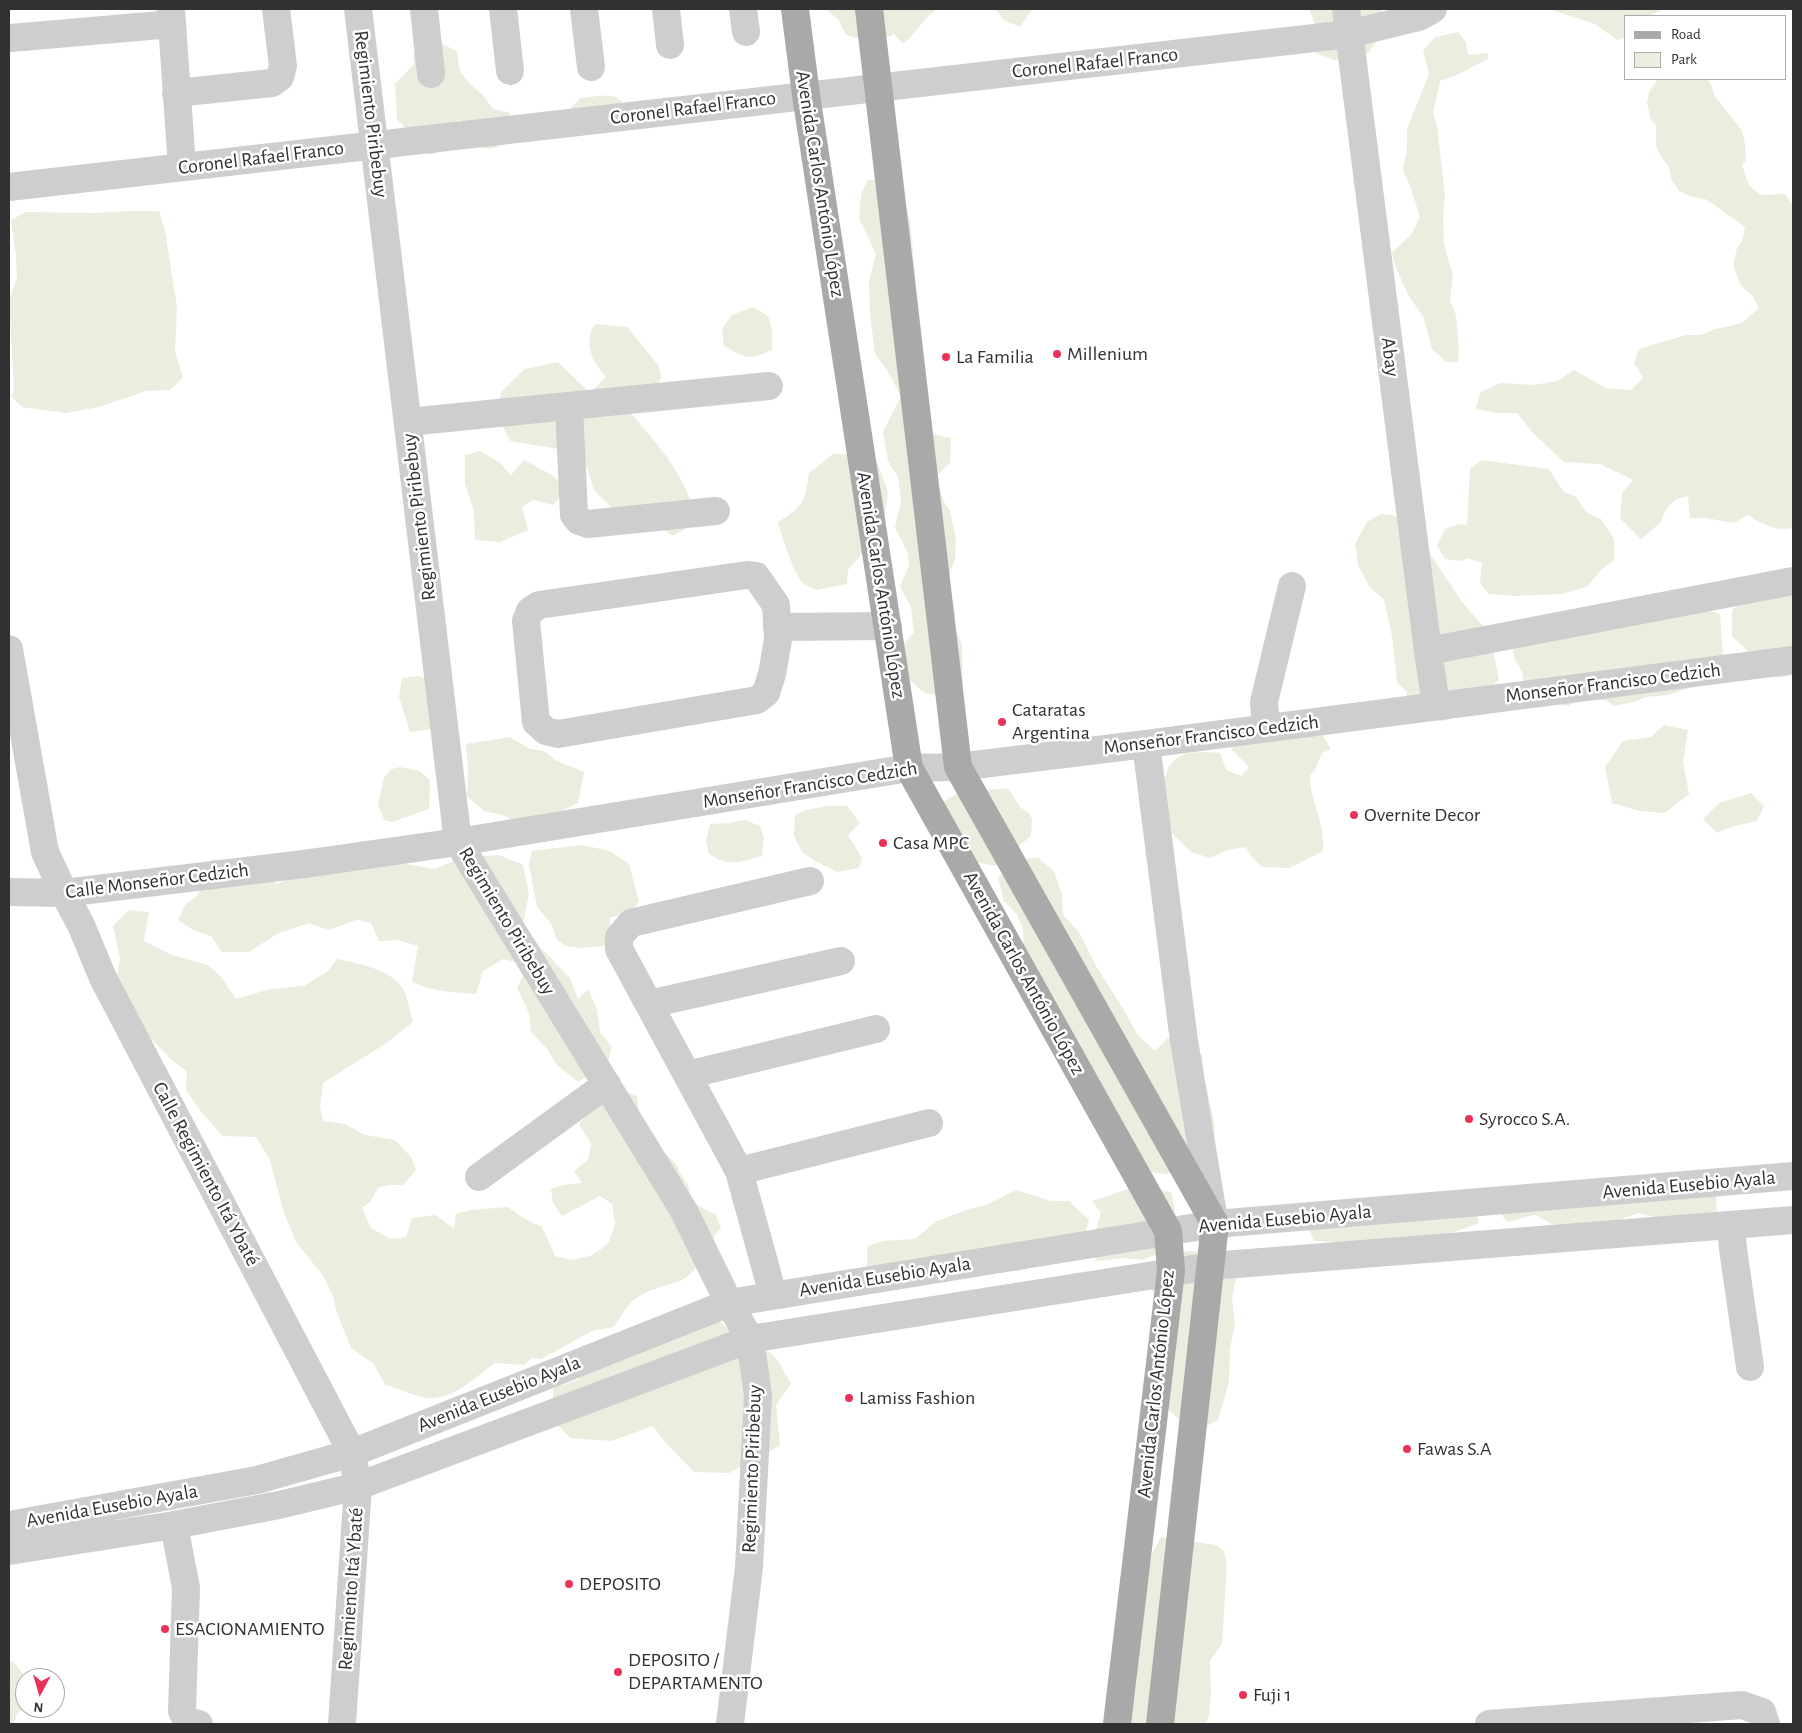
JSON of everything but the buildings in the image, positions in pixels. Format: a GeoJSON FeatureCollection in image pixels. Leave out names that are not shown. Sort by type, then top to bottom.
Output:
{"type":"FeatureCollection","features":[{"type":"Feature","properties":{"kind":"main road","name":"Avenida Carlos António López"},"geometry":{"type":"LineString","coordinates":[[795,9],[806,95],[909,768],[1168,1231],[1171,1271],[1116,1724]]}},
{"type":"Feature","properties":{"kind":"main road"},"geometry":{"type":"LineString","coordinates":[[869,9],[958,767],[1215,1224]]}},
{"type":"Feature","properties":{"kind":"main road","name":"Avenida Carlos António López"},"geometry":{"type":"LineString","coordinates":[[1160,1724],[1215,1224]]}},
{"type":"Feature","properties":{"kind":"street"},"geometry":{"type":"LineString","coordinates":[[176,93],[272,83],[280,77],[283,66],[276,9]]}},
{"type":"Feature","properties":{"kind":"street","name":"Regimiento Piribebuy"},"geometry":{"type":"LineString","coordinates":[[358,9],[376,145],[458,842],[684,1211],[729,1303],[750,1339],[758,1396],[749,1567],[730,1724]]}},
{"type":"Feature","properties":{"kind":"street"},"geometry":{"type":"LineString","coordinates":[[424,9],[431,74]]}},
{"type":"Feature","properties":{"kind":"street"},"geometry":{"type":"LineString","coordinates":[[503,9],[510,71]]}},
{"type":"Feature","properties":{"kind":"street"},"geometry":{"type":"LineString","coordinates":[[584,9],[591,67]]}},
{"type":"Feature","properties":{"kind":"street"},"geometry":{"type":"LineString","coordinates":[[666,9],[670,45]]}},
{"type":"Feature","properties":{"kind":"street","name":"Coronel Rafael Franco"},"geometry":{"type":"LineString","coordinates":[[9,188],[877,87],[1348,21],[1419,17],[1432,9]]}},
{"type":"Feature","properties":{"kind":"street"},"geometry":{"type":"LineString","coordinates":[[10,38],[172,17],[182,167]]}},
{"type":"Feature","properties":{"kind":"street","name":"Abay"},"geometry":{"type":"LineString","coordinates":[[1348,21],[1436,705]]}},
{"type":"Feature","properties":{"kind":"street"},"geometry":{"type":"LineString","coordinates":[[408,422],[769,386]]}},
{"type":"Feature","properties":{"kind":"street"},"geometry":{"type":"LineString","coordinates":[[569,406],[574,515],[580,521],[588,524],[716,511]]}},
{"type":"Feature","properties":{"kind":"street"},"geometry":{"type":"LineString","coordinates":[[747,575],[756,576],[776,605],[777,627],[778,640],[772,674],[766,693],[757,700],[558,734],[546,731],[536,722],[526,621],[530,611],[539,605],[747,575]]}},
{"type":"Feature","properties":{"kind":"street"},"geometry":{"type":"LineString","coordinates":[[1428,651],[1793,581]]}},
{"type":"Feature","properties":{"kind":"street"},"geometry":{"type":"LineString","coordinates":[[1266,728],[1264,702],[1292,586]]}},
{"type":"Feature","properties":{"kind":"street"},"geometry":{"type":"LineString","coordinates":[[777,627],[888,626]]}},
{"type":"Feature","properties":{"kind":"street"},"geometry":{"type":"LineString","coordinates":[[9,649],[44,852],[64,893]]}},
{"type":"Feature","properties":{"kind":"street","name":"Monseñor Francisco Cedzich"},"geometry":{"type":"LineString","coordinates":[[304,864],[458,842],[909,768],[958,767],[1793,660]]}},
{"type":"Feature","properties":{"kind":"street"},"geometry":{"type":"LineString","coordinates":[[1146,744],[1184,1041],[1215,1224]]}},
{"type":"Feature","properties":{"kind":"street","name":"Calle Monseñor Cedzich"},"geometry":{"type":"LineString","coordinates":[[9,892],[64,893],[304,864]]}},
{"type":"Feature","properties":{"kind":"street"},"geometry":{"type":"LineString","coordinates":[[773,1295],[739,1171],[619,949],[619,937],[631,923],[810,881]]}},
{"type":"Feature","properties":{"kind":"street","name":"Calle Regimiento Itá Ybaté"},"geometry":{"type":"LineString","coordinates":[[64,893],[81,924],[103,978],[352,1453]]}},
{"type":"Feature","properties":{"kind":"street"},"geometry":{"type":"LineString","coordinates":[[649,1004],[841,961]]}},
{"type":"Feature","properties":{"kind":"street"},"geometry":{"type":"LineString","coordinates":[[687,1075],[876,1030]]}},
{"type":"Feature","properties":{"kind":"street"},"geometry":{"type":"LineString","coordinates":[[479,1177],[607,1084]]}},
{"type":"Feature","properties":{"kind":"street"},"geometry":{"type":"LineString","coordinates":[[739,1171],[929,1123]]}},
{"type":"Feature","properties":{"kind":"street","name":"Avenida Eusebio Ayala"},"geometry":{"type":"LineString","coordinates":[[9,1525],[258,1480],[352,1453],[729,1303],[1215,1224],[1793,1176]]}},
{"type":"Feature","properties":{"kind":"street","name":"Avenida Eusebio Ayala"},"geometry":{"type":"LineString","coordinates":[[9,1550],[174,1525],[280,1505],[358,1486],[750,1339],[1211,1266],[1793,1220]]}},
{"type":"Feature","properties":{"kind":"street"},"geometry":{"type":"LineString","coordinates":[[1731,1225],[1750,1368]]}},
{"type":"Feature","properties":{"kind":"street","name":"Regimiento Itá Ybaté"},"geometry":{"type":"LineString","coordinates":[[342,1724],[358,1486],[352,1453]]}},
{"type":"Feature","properties":{"kind":"street"},"geometry":{"type":"LineString","coordinates":[[174,1525],[186,1588],[182,1711],[187,1721],[199,1724]]}},
{"type":"Feature","properties":{"kind":"street"},"geometry":{"type":"LineString","coordinates":[[1489,1724],[1742,1705],[1762,1712],[1766,1724]]}},
{"type":"Feature","properties":{"kind":"green space"},"geometry":{"type":"Polygon","coordinates":[[[825,9],[937,9],[903,44],[893,33],[891,36],[857,38],[846,35],[838,19],[825,9]]]}},
{"type":"Feature","properties":{"kind":"green space"},"geometry":{"type":"Polygon","coordinates":[[[995,9],[1032,9],[1020,27],[1004,20],[995,9]]]}},
{"type":"Feature","properties":{"kind":"green space"},"geometry":{"type":"Polygon","coordinates":[[[1309,9],[1383,9],[1377,18],[1377,41],[1368,53],[1334,60],[1311,51],[1315,24],[1309,9]]]}},
{"type":"Feature","properties":{"kind":"green space"},"geometry":{"type":"Polygon","coordinates":[[[1549,9],[1664,9],[1651,15],[1624,15],[1624,38],[1617,40],[1595,24],[1549,9]]]}},
{"type":"Feature","properties":{"kind":"green space"},"geometry":{"type":"Polygon","coordinates":[[[1458,32],[1466,43],[1468,55],[1488,53],[1488,59],[1459,74],[1440,81],[1433,113],[1437,126],[1445,195],[1443,217],[1444,244],[1453,276],[1450,300],[1456,315],[1459,352],[1458,362],[1446,362],[1432,349],[1423,316],[1410,298],[1395,266],[1392,252],[1411,235],[1420,217],[1403,169],[1407,148],[1407,129],[1429,74],[1423,51],[1435,37],[1458,32]]]}},
{"type":"Feature","properties":{"kind":"green space"},"geometry":{"type":"Polygon","coordinates":[[[422,44],[442,44],[457,51],[460,72],[483,95],[493,109],[508,112],[512,118],[508,142],[490,149],[481,147],[472,141],[472,126],[459,120],[445,130],[443,151],[430,155],[417,143],[397,119],[395,84],[414,64],[413,54],[422,44]]]}},
{"type":"Feature","properties":{"kind":"green space"},"geometry":{"type":"Polygon","coordinates":[[[1657,80],[1708,80],[1714,95],[1742,131],[1746,160],[1742,165],[1749,185],[1760,195],[1785,194],[1793,206],[1793,528],[1781,529],[1769,526],[1748,515],[1734,523],[1706,518],[1690,518],[1688,496],[1675,500],[1667,508],[1660,523],[1641,539],[1620,518],[1622,493],[1633,480],[1600,464],[1564,462],[1533,433],[1517,413],[1497,413],[1476,409],[1480,392],[1500,383],[1533,385],[1557,381],[1574,370],[1606,388],[1631,390],[1643,378],[1634,363],[1639,349],[1686,335],[1701,335],[1712,330],[1742,323],[1759,308],[1752,295],[1741,286],[1733,265],[1745,227],[1705,199],[1692,197],[1679,191],[1671,179],[1669,167],[1656,146],[1656,125],[1651,120],[1647,103],[1649,92],[1657,80]]]}},
{"type":"Feature","properties":{"kind":"green space"},"geometry":{"type":"Polygon","coordinates":[[[598,96],[617,98],[630,111],[577,131],[571,107],[581,98],[598,96]]]}},
{"type":"Feature","properties":{"kind":"green space"},"geometry":{"type":"Polygon","coordinates":[[[868,180],[897,181],[910,220],[923,378],[929,403],[932,434],[951,438],[950,463],[936,476],[944,502],[950,510],[956,540],[955,560],[950,572],[949,588],[955,612],[954,624],[962,645],[963,695],[934,695],[928,693],[916,686],[901,669],[903,645],[914,632],[911,607],[900,587],[909,565],[908,553],[895,527],[901,502],[898,477],[888,461],[883,432],[901,396],[887,370],[875,354],[870,314],[869,281],[876,254],[859,218],[861,194],[868,180]]]}},
{"type":"Feature","properties":{"kind":"green space"},"geometry":{"type":"Polygon","coordinates":[[[159,211],[165,230],[177,307],[175,351],[183,378],[170,390],[146,391],[99,407],[66,413],[22,407],[12,397],[14,387],[9,301],[17,277],[11,220],[26,212],[96,213],[159,211]]]}},
{"type":"Feature","properties":{"kind":"green space"},"geometry":{"type":"Polygon","coordinates":[[[753,307],[768,316],[772,329],[772,350],[757,356],[747,357],[724,346],[722,329],[732,315],[753,307]]]}},
{"type":"Feature","properties":{"kind":"green space"},"geometry":{"type":"Polygon","coordinates":[[[595,324],[627,327],[659,366],[661,379],[651,395],[630,412],[674,467],[690,501],[691,516],[686,528],[672,536],[653,520],[630,516],[611,507],[594,490],[587,468],[578,452],[510,441],[498,417],[501,392],[525,369],[558,362],[590,393],[606,377],[593,358],[589,345],[591,331],[595,324]]]}},
{"type":"Feature","properties":{"kind":"green space"},"geometry":{"type":"Polygon","coordinates":[[[480,451],[500,463],[511,475],[524,460],[552,475],[565,488],[554,505],[533,500],[522,507],[528,530],[500,542],[475,540],[474,511],[465,484],[465,455],[480,451]]]}},
{"type":"Feature","properties":{"kind":"green space"},"geometry":{"type":"Polygon","coordinates":[[[833,454],[865,455],[878,464],[888,492],[884,518],[874,539],[848,570],[847,584],[816,590],[805,585],[795,571],[778,522],[793,512],[801,503],[806,491],[809,473],[833,454]]]}},
{"type":"Feature","properties":{"kind":"green space"},"geometry":{"type":"Polygon","coordinates":[[[1481,460],[1549,469],[1563,491],[1576,497],[1586,512],[1601,519],[1614,539],[1614,560],[1600,571],[1587,587],[1561,594],[1514,596],[1489,594],[1480,583],[1482,563],[1467,558],[1461,561],[1445,559],[1437,545],[1445,529],[1458,524],[1467,525],[1470,469],[1481,460]]]}},
{"type":"Feature","properties":{"kind":"green space"},"geometry":{"type":"Polygon","coordinates":[[[1381,514],[1392,515],[1425,531],[1428,551],[1462,602],[1487,631],[1499,680],[1488,688],[1473,713],[1443,721],[1421,719],[1406,701],[1407,692],[1397,682],[1392,636],[1384,600],[1369,586],[1358,565],[1355,544],[1367,522],[1381,514]]]}},
{"type":"Feature","properties":{"kind":"green space"},"geometry":{"type":"Polygon","coordinates":[[[1760,593],[1793,595],[1793,674],[1789,676],[1753,675],[1748,651],[1732,636],[1732,610],[1747,598],[1760,593]]]}},
{"type":"Feature","properties":{"kind":"green space"},"geometry":{"type":"Polygon","coordinates":[[[1702,609],[1720,614],[1723,656],[1700,684],[1668,695],[1645,697],[1638,701],[1614,706],[1606,700],[1578,699],[1569,706],[1533,701],[1523,679],[1522,671],[1515,660],[1511,642],[1702,609]]]}},
{"type":"Feature","properties":{"kind":"green space"},"geometry":{"type":"Polygon","coordinates":[[[418,676],[439,684],[431,729],[410,732],[399,697],[402,678],[418,676]]]}},
{"type":"Feature","properties":{"kind":"green space"},"geometry":{"type":"Polygon","coordinates":[[[1238,720],[1320,731],[1331,749],[1322,753],[1315,770],[1310,776],[1312,795],[1322,832],[1323,851],[1289,868],[1262,867],[1250,855],[1246,847],[1228,850],[1210,858],[1191,852],[1169,830],[1163,783],[1169,766],[1177,758],[1187,753],[1220,753],[1226,770],[1241,776],[1249,767],[1232,750],[1238,720]]]}},
{"type":"Feature","properties":{"kind":"green space"},"geometry":{"type":"Polygon","coordinates":[[[1664,725],[1688,730],[1683,762],[1689,794],[1665,813],[1640,811],[1612,803],[1605,767],[1623,741],[1651,737],[1664,725]]]}},
{"type":"Feature","properties":{"kind":"green space"},"geometry":{"type":"Polygon","coordinates":[[[510,737],[530,749],[544,751],[557,761],[584,772],[578,803],[557,813],[516,822],[503,815],[484,811],[467,796],[468,769],[466,744],[510,737]]]}},
{"type":"Feature","properties":{"kind":"green space"},"geometry":{"type":"Polygon","coordinates":[[[400,767],[419,771],[430,780],[429,809],[392,822],[384,820],[378,805],[384,777],[392,769],[400,767]]]}},
{"type":"Feature","properties":{"kind":"green space"},"geometry":{"type":"Polygon","coordinates":[[[1008,788],[1020,807],[1029,813],[1032,819],[1031,836],[995,866],[965,860],[947,824],[944,801],[958,793],[1008,788]]]}},
{"type":"Feature","properties":{"kind":"green space"},"geometry":{"type":"Polygon","coordinates":[[[1751,793],[1764,806],[1757,821],[1731,827],[1717,833],[1703,819],[1719,803],[1751,793]]]}},
{"type":"Feature","properties":{"kind":"green space"},"geometry":{"type":"Polygon","coordinates":[[[827,806],[847,806],[860,823],[848,835],[862,858],[859,868],[837,872],[802,852],[794,836],[795,815],[806,810],[827,806]]]}},
{"type":"Feature","properties":{"kind":"green space"},"geometry":{"type":"Polygon","coordinates":[[[745,820],[760,826],[764,838],[762,856],[729,862],[709,854],[706,841],[710,824],[745,820]]]}},
{"type":"Feature","properties":{"kind":"green space"},"geometry":{"type":"Polygon","coordinates":[[[582,845],[610,851],[629,864],[639,901],[630,914],[610,917],[610,945],[582,948],[566,946],[557,940],[551,923],[537,907],[529,865],[532,851],[582,845]]]}},
{"type":"Feature","properties":{"kind":"green space"},"geometry":{"type":"Polygon","coordinates":[[[499,855],[523,865],[529,894],[523,923],[540,947],[570,978],[578,999],[588,989],[597,1009],[600,1032],[612,1047],[607,1065],[578,1082],[557,1065],[547,1049],[531,1032],[529,1013],[517,988],[523,976],[515,962],[503,959],[483,971],[476,994],[452,992],[419,985],[412,981],[418,946],[398,940],[379,941],[371,923],[357,920],[328,930],[309,923],[277,934],[249,952],[222,952],[211,936],[193,930],[178,920],[185,905],[198,895],[212,859],[246,863],[277,884],[302,873],[394,862],[435,869],[451,862],[499,855]]]}},
{"type":"Feature","properties":{"kind":"green space"},"geometry":{"type":"Polygon","coordinates":[[[1038,858],[1054,871],[1062,895],[1063,915],[1079,932],[1096,966],[1138,1035],[1155,1051],[1168,1038],[1184,1041],[1202,1055],[1205,1081],[1215,1126],[1213,1149],[1188,1159],[1167,1174],[1138,1171],[1023,966],[1023,930],[1017,914],[1004,901],[998,878],[1015,859],[1038,858]]]}},
{"type":"Feature","properties":{"kind":"green space"},"geometry":{"type":"Polygon","coordinates":[[[129,910],[149,912],[144,941],[172,955],[208,965],[221,977],[236,999],[270,989],[304,986],[328,971],[337,959],[373,968],[391,976],[398,982],[408,1001],[413,1022],[385,1044],[323,1083],[320,1107],[323,1121],[345,1124],[365,1135],[395,1140],[411,1157],[416,1170],[403,1185],[388,1185],[378,1188],[370,1202],[362,1208],[371,1228],[390,1239],[406,1237],[412,1218],[436,1215],[454,1229],[456,1214],[471,1210],[508,1207],[523,1218],[542,1227],[555,1256],[572,1260],[590,1256],[600,1250],[609,1242],[615,1224],[612,1204],[600,1196],[562,1216],[553,1203],[551,1189],[563,1185],[582,1183],[574,1171],[588,1160],[591,1144],[579,1124],[599,1103],[623,1091],[637,1096],[640,1120],[654,1142],[677,1165],[679,1172],[688,1184],[691,1202],[716,1215],[721,1227],[689,1276],[633,1300],[614,1327],[592,1331],[541,1359],[532,1358],[524,1365],[495,1363],[462,1388],[443,1396],[433,1398],[422,1397],[385,1385],[374,1364],[351,1348],[336,1311],[333,1296],[324,1277],[296,1242],[283,1210],[270,1160],[256,1137],[223,1136],[202,1113],[186,1090],[187,1072],[171,1059],[120,1008],[117,977],[120,959],[113,926],[129,910]]]}},
{"type":"Feature","properties":{"kind":"green space"},"geometry":{"type":"Polygon","coordinates":[[[1140,1185],[1171,1192],[1176,1216],[1176,1247],[1142,1260],[1123,1258],[1097,1261],[1089,1252],[1101,1213],[1092,1201],[1140,1185]]]}},
{"type":"Feature","properties":{"kind":"green space"},"geometry":{"type":"Polygon","coordinates":[[[1016,1190],[1051,1201],[1069,1201],[1089,1220],[1079,1254],[1061,1256],[1019,1271],[996,1270],[876,1283],[867,1266],[867,1246],[883,1241],[915,1239],[937,1221],[987,1205],[1016,1190]]]}},
{"type":"Feature","properties":{"kind":"green space"},"geometry":{"type":"Polygon","coordinates":[[[1716,1195],[1717,1222],[1694,1227],[1638,1213],[1602,1226],[1569,1233],[1535,1215],[1507,1222],[1497,1209],[1716,1195]]]}},
{"type":"Feature","properties":{"kind":"green space"},"geometry":{"type":"Polygon","coordinates":[[[1472,1203],[1479,1223],[1451,1233],[1380,1244],[1314,1241],[1301,1213],[1472,1203]]]}},
{"type":"Feature","properties":{"kind":"green space"},"geometry":{"type":"Polygon","coordinates":[[[1203,1252],[1225,1260],[1236,1278],[1232,1298],[1235,1324],[1230,1349],[1229,1382],[1218,1420],[1201,1429],[1184,1424],[1169,1410],[1163,1388],[1164,1327],[1151,1287],[1175,1253],[1203,1252]]]}},
{"type":"Feature","properties":{"kind":"green space"},"geometry":{"type":"Polygon","coordinates":[[[719,1321],[744,1343],[771,1353],[778,1361],[791,1384],[776,1405],[780,1446],[729,1473],[694,1472],[665,1442],[653,1426],[611,1441],[570,1438],[553,1420],[553,1388],[577,1380],[595,1367],[615,1364],[633,1352],[719,1321]]]}},
{"type":"Feature","properties":{"kind":"green space"},"geometry":{"type":"Polygon","coordinates":[[[1161,1537],[1216,1545],[1224,1551],[1227,1565],[1222,1644],[1210,1661],[1211,1694],[1209,1717],[1205,1724],[1124,1724],[1133,1706],[1137,1679],[1130,1649],[1145,1592],[1152,1554],[1161,1537]]]}},
{"type":"Feature","properties":{"kind":"green space"},"geometry":{"type":"Polygon","coordinates":[[[9,1660],[19,1668],[15,1668],[16,1718],[14,1724],[9,1724],[9,1660]]]}},
{"type":"Feature","properties":{"kind":"place","name":"Millenium"},"geometry":{"type":"Point","coordinates":[1057,354]}},
{"type":"Feature","properties":{"kind":"place","name":"La Familia"},"geometry":{"type":"Point","coordinates":[946,357]}},
{"type":"Feature","properties":{"kind":"place","name":"Cataratas Argentina"},"geometry":{"type":"Point","coordinates":[1002,722]}},
{"type":"Feature","properties":{"kind":"place","name":"Overnite Decor"},"geometry":{"type":"Point","coordinates":[1354,815]}},
{"type":"Feature","properties":{"kind":"place","name":"Casa MPC"},"geometry":{"type":"Point","coordinates":[883,843]}},
{"type":"Feature","properties":{"kind":"place","name":"Syrocco S.A."},"geometry":{"type":"Point","coordinates":[1469,1119]}},
{"type":"Feature","properties":{"kind":"place","name":"Lamiss Fashion"},"geometry":{"type":"Point","coordinates":[849,1398]}},
{"type":"Feature","properties":{"kind":"place","name":"Fawas S.A"},"geometry":{"type":"Point","coordinates":[1407,1449]}},
{"type":"Feature","properties":{"kind":"place","name":"DEPOSITO"},"geometry":{"type":"Point","coordinates":[569,1584]}},
{"type":"Feature","properties":{"kind":"place","name":"ESACIONAMIENTO"},"geometry":{"type":"Point","coordinates":[165,1629]}},
{"type":"Feature","properties":{"kind":"place","name":"DEPOSITO / DEPARTAMENTO"},"geometry":{"type":"Point","coordinates":[618,1672]}},
{"type":"Feature","properties":{"kind":"place","name":"Fuji 1"},"geometry":{"type":"Point","coordinates":[1243,1695]}}]}
